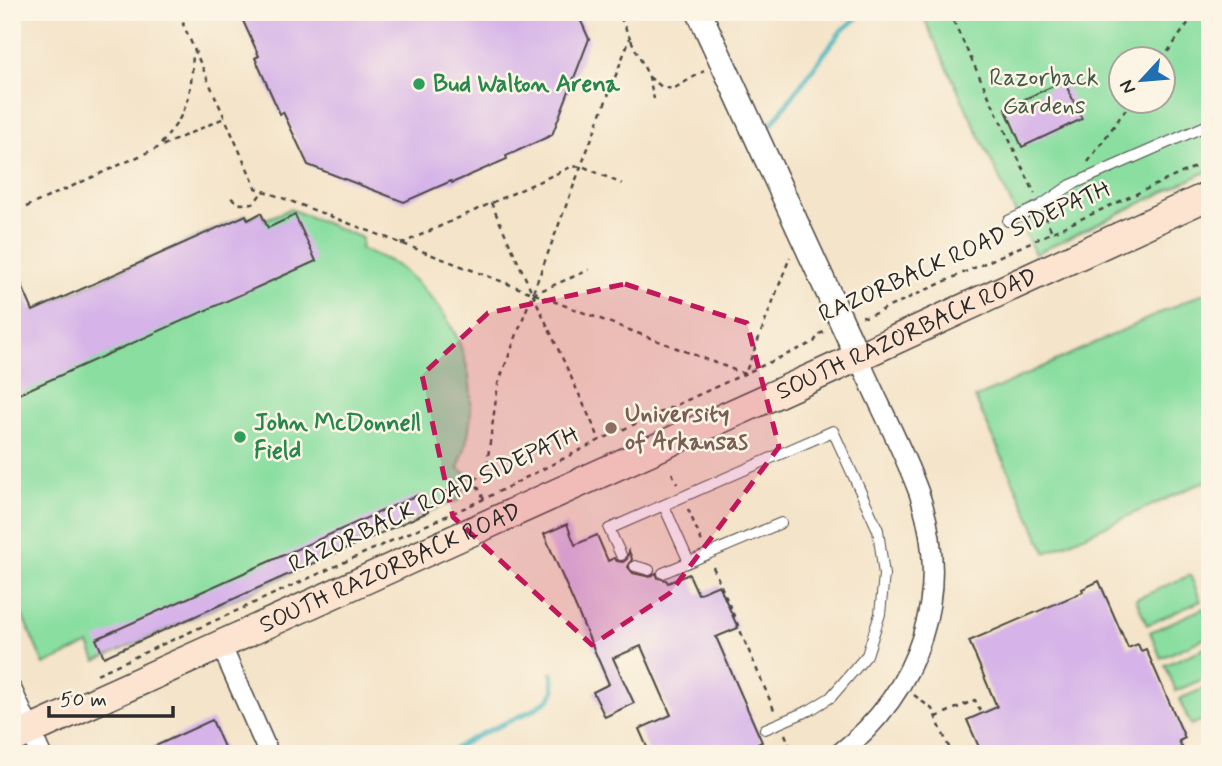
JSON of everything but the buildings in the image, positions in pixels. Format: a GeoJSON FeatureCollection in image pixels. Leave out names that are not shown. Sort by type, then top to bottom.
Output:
{"type":"FeatureCollection","features":[{"type":"Feature","properties":{"kind":"main road","name":"SOUTH RAZORBACK ROAD"},"geometry":{"type":"LineString","coordinates":[[28,741],[221,645],[1210,195]]}},
{"type":"Feature","properties":{"kind":"street"},"geometry":{"type":"LineString","coordinates":[[699,12],[919,494],[931,543],[932,588],[926,627],[910,672],[887,707],[858,739],[839,754]]}},
{"type":"Feature","properties":{"kind":"street"},"geometry":{"type":"LineString","coordinates":[[221,645],[269,754]]}},
{"type":"Feature","properties":{"kind":"street"},"geometry":{"type":"LineString","coordinates":[[12,690],[28,741]]}},
{"type":"Feature","properties":{"kind":"lane"},"geometry":{"type":"LineString","coordinates":[[1008,221],[1041,206],[1072,185],[1210,124]]}},
{"type":"Feature","properties":{"kind":"lane"},"geometry":{"type":"LineString","coordinates":[[621,555],[609,530],[832,431],[878,530],[884,575],[880,614],[867,654],[831,697],[810,710],[765,729]]}},
{"type":"Feature","properties":{"kind":"lane"},"geometry":{"type":"LineString","coordinates":[[664,506],[690,562]]}},
{"type":"Feature","properties":{"kind":"lane"},"geometry":{"type":"LineString","coordinates":[[663,573],[780,523]]}},
{"type":"Feature","properties":{"kind":"lane"},"geometry":{"type":"LineString","coordinates":[[635,566],[649,570]]}},
{"type":"Feature","properties":{"kind":"path"},"geometry":{"type":"LineString","coordinates":[[187,12],[183,24],[193,49],[256,188],[263,191],[745,373],[791,255]]}},
{"type":"Feature","properties":{"kind":"path"},"geometry":{"type":"LineString","coordinates":[[618,12],[649,77],[654,99]]}},
{"type":"Feature","properties":{"kind":"path"},"geometry":{"type":"LineString","coordinates":[[759,12],[767,12]]}},
{"type":"Feature","properties":{"kind":"path"},"geometry":{"type":"LineString","coordinates":[[949,12],[1052,232]]}},
{"type":"Feature","properties":{"kind":"path"},"geometry":{"type":"LineString","coordinates":[[1171,46],[1196,12]]}},
{"type":"Feature","properties":{"kind":"path"},"geometry":{"type":"LineString","coordinates":[[484,499],[475,481],[487,464],[498,384],[630,38]]}},
{"type":"Feature","properties":{"kind":"path"},"geometry":{"type":"LineString","coordinates":[[159,147],[180,121],[188,104],[193,49]]}},
{"type":"Feature","properties":{"kind":"path"},"geometry":{"type":"LineString","coordinates":[[649,77],[662,87],[673,89],[707,69]]}},
{"type":"Feature","properties":{"kind":"path"},"geometry":{"type":"LineString","coordinates":[[1072,185],[1121,116]]}},
{"type":"Feature","properties":{"kind":"path"},"geometry":{"type":"LineString","coordinates":[[26,207],[224,118]]}},
{"type":"Feature","properties":{"kind":"path","name":"RAZORBACK ROAD SIDEPATH"},"geometry":{"type":"LineString","coordinates":[[94,676],[484,499],[600,440],[814,342],[819,334],[859,315],[867,317],[1210,160]]}},
{"type":"Feature","properties":{"kind":"path"},"geometry":{"type":"LineString","coordinates":[[401,244],[571,167],[582,166],[622,184]]}},
{"type":"Feature","properties":{"kind":"path"},"geometry":{"type":"LineString","coordinates":[[231,198],[241,204],[254,203],[263,191]]}},
{"type":"Feature","properties":{"kind":"path"},"geometry":{"type":"LineString","coordinates":[[491,203],[600,440]]}},
{"type":"Feature","properties":{"kind":"path"},"geometry":{"type":"LineString","coordinates":[[533,293],[589,270]]}},
{"type":"Feature","properties":{"kind":"path"},"geometry":{"type":"LineString","coordinates":[[672,473],[793,754]]}},
{"type":"Feature","properties":{"kind":"path"},"geometry":{"type":"LineString","coordinates":[[914,695],[932,709],[952,754]]}},
{"type":"Feature","properties":{"kind":"path"},"geometry":{"type":"LineString","coordinates":[[936,717],[975,700],[981,712]]}},
{"type":"Feature","properties":{"kind":"highlighted area"},"geometry":{"type":"Polygon","coordinates":[[[625,284],[747,323],[779,447],[670,593],[592,645],[453,517],[422,375],[488,313],[625,284]]]}},
{"type":"Feature","properties":{"kind":"green space","name":"Razorback Gardens"},"geometry":{"type":"Polygon","coordinates":[[[921,12],[1210,12],[1210,170],[1035,254],[921,12]]]}},
{"type":"Feature","properties":{"kind":"green space","name":"John McDonnell Field"},"geometry":{"type":"Polygon","coordinates":[[[290,209],[362,238],[361,249],[391,262],[410,276],[442,312],[454,332],[469,376],[471,399],[466,445],[458,468],[469,475],[464,490],[456,494],[459,500],[96,661],[89,644],[44,665],[19,608],[12,610],[12,320],[246,215],[248,219],[261,213],[264,220],[290,209]]]}},
{"type":"Feature","properties":{"kind":"green space"},"geometry":{"type":"Polygon","coordinates":[[[1210,290],[1210,479],[1046,553],[975,398],[1210,290]]]}},
{"type":"Feature","properties":{"kind":"green space"},"geometry":{"type":"Polygon","coordinates":[[[1190,575],[1201,601],[1147,625],[1136,599],[1190,575]]]}},
{"type":"Feature","properties":{"kind":"green space"},"geometry":{"type":"Polygon","coordinates":[[[1204,608],[1210,622],[1210,636],[1161,658],[1150,632],[1204,608]]]}},
{"type":"Feature","properties":{"kind":"green space"},"geometry":{"type":"Polygon","coordinates":[[[1210,646],[1210,676],[1176,691],[1165,665],[1210,646]]]}},
{"type":"Feature","properties":{"kind":"green space"},"geometry":{"type":"Polygon","coordinates":[[[1210,686],[1210,717],[1191,725],[1179,699],[1210,686]]]}},
{"type":"Feature","properties":{"kind":"waterway"},"geometry":{"type":"LineString","coordinates":[[770,126],[842,30],[864,12]]}},
{"type":"Feature","properties":{"kind":"waterway"},"geometry":{"type":"LineString","coordinates":[[446,754],[533,710],[550,698],[554,690],[552,674]]}},
{"type":"Feature","properties":{"kind":"place","name":"Bud Walton Arena"},"geometry":{"type":"Point","coordinates":[419,84]}},
{"type":"Feature","properties":{"kind":"place","name":"University of Arkansas"},"geometry":{"type":"Point","coordinates":[611,428]}},
{"type":"Feature","properties":{"kind":"place","name":"John McDonnell Field"},"geometry":{"type":"Point","coordinates":[240,437]}}]}
